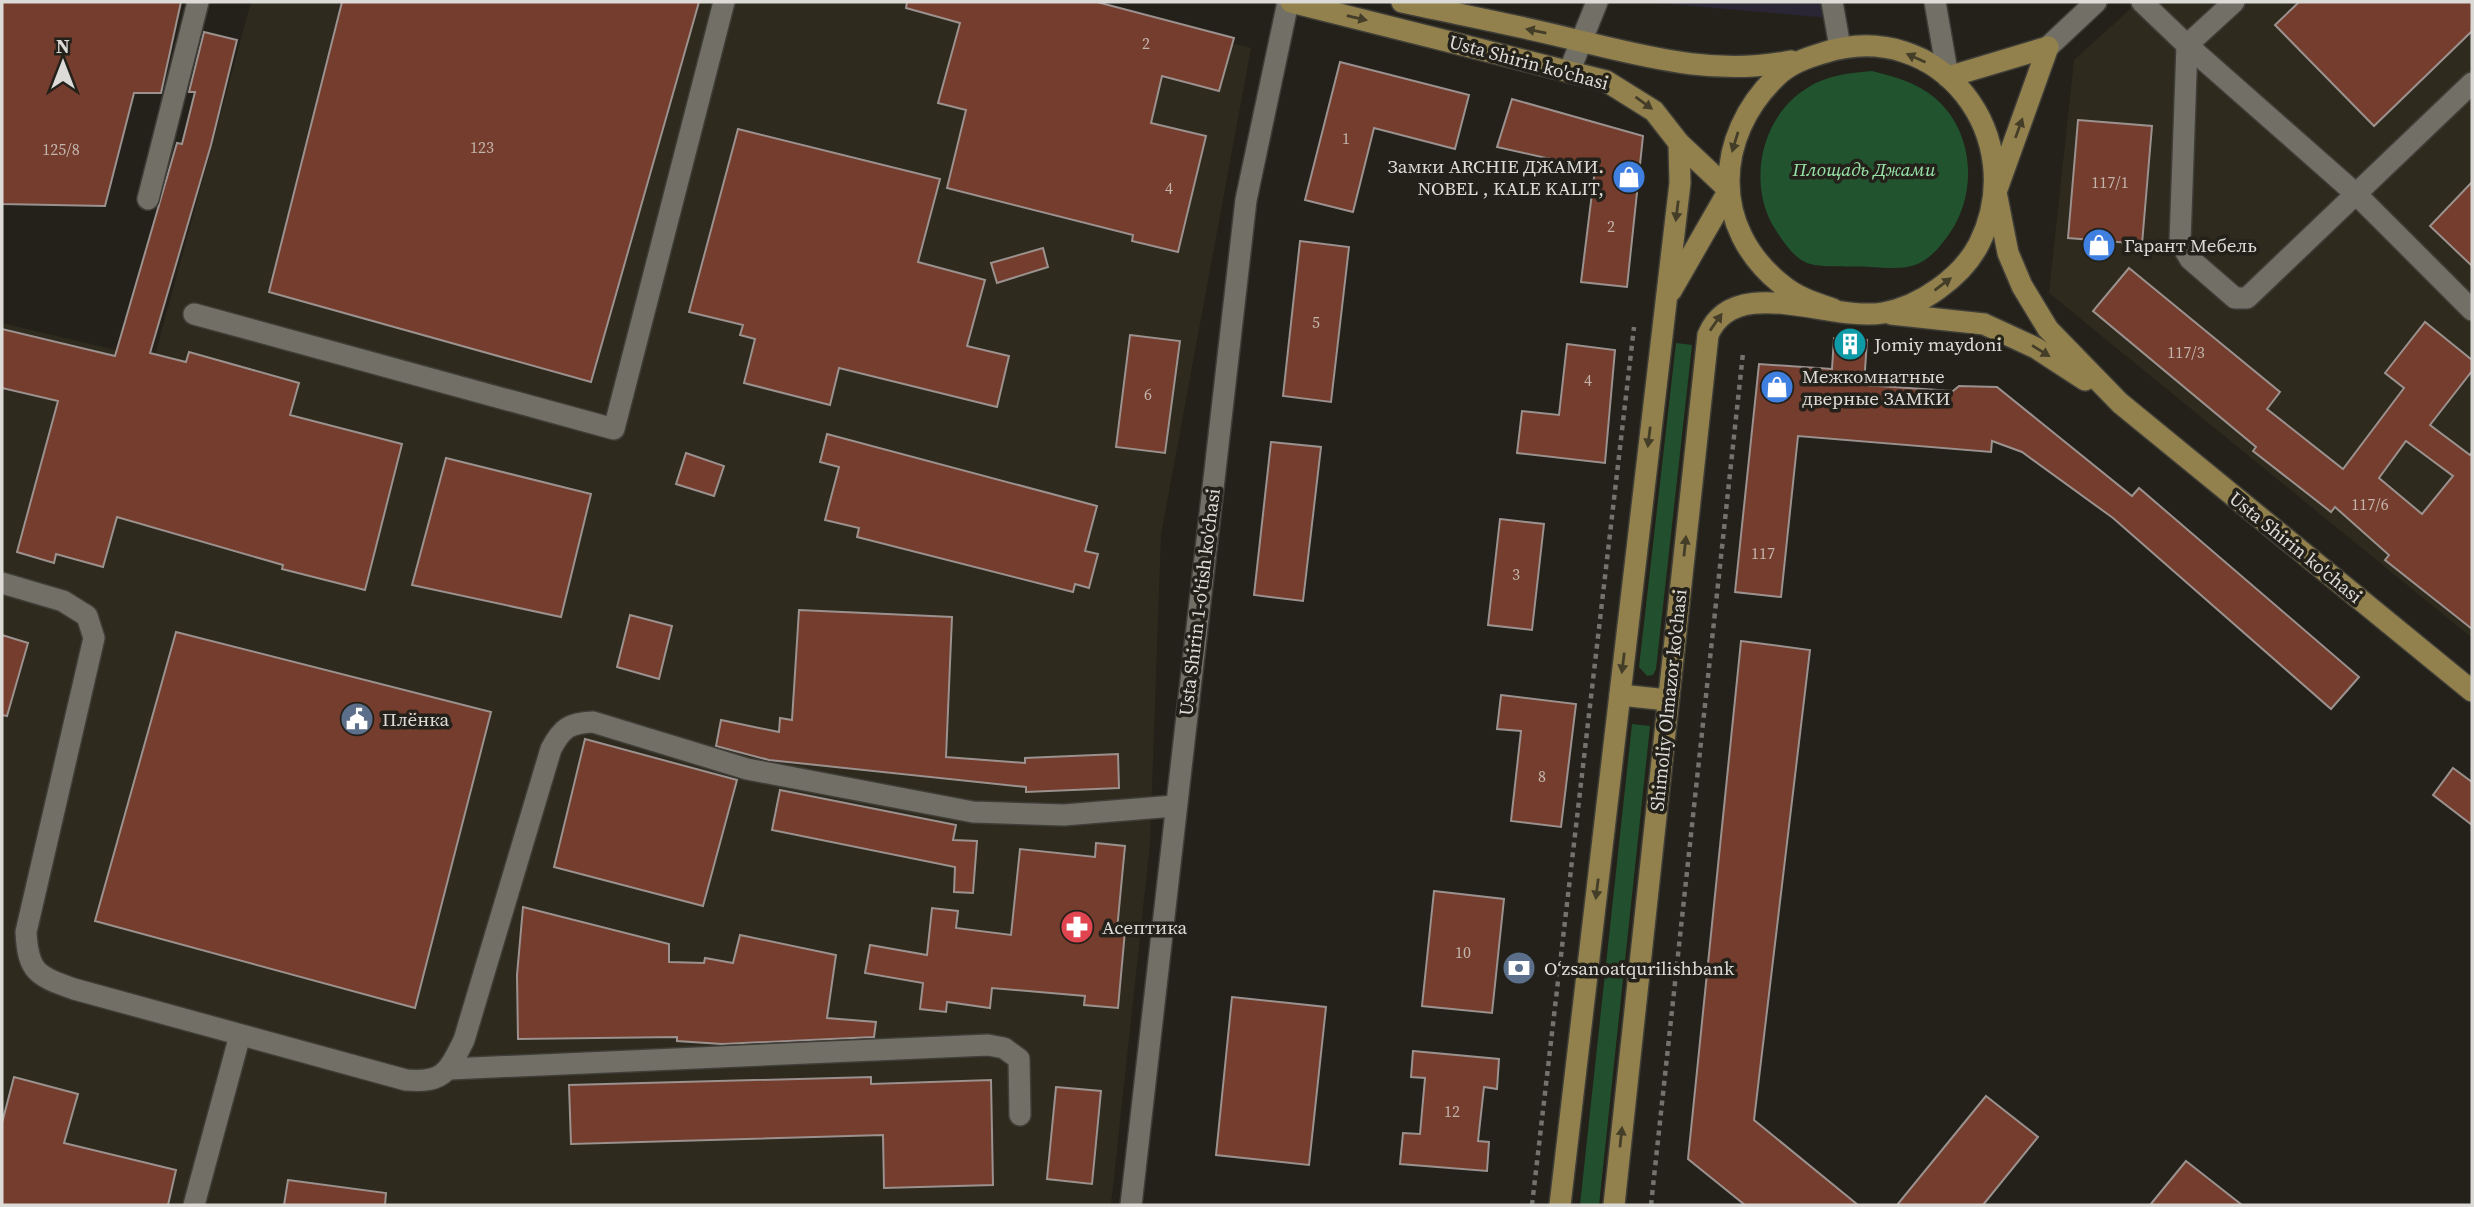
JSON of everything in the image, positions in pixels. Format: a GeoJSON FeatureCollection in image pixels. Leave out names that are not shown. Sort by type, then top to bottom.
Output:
{"type":"FeatureCollection","features":[{"type":"Feature","properties":{"kind":"main road","name":"Usta Shirin ko'chasi"},"geometry":{"type":"LineString","coordinates":[[1290,2],[1606,80],[1654,111],[1679,143],[1729,190]]}},
{"type":"Feature","properties":{"kind":"main road","name":"Usta Shirin ko'chasi"},"geometry":{"type":"LineString","coordinates":[[1402,2],[1580,40],[1650,59],[1725,68],[1762,67],[1803,59]]}},
{"type":"Feature","properties":{"kind":"main road"},"geometry":{"type":"LineString","coordinates":[[1996,192],[1996,166],[1991,141],[1966,95],[1948,76],[1915,56],[1878,46],[1840,47],[1803,59],[1780,74],[1760,93],[1744,116],[1734,141],[1729,190],[1735,221],[1762,268],[1782,286],[1805,300],[1833,309],[1882,313],[1939,288],[1960,270],[1977,248],[1989,223],[1996,192],[2048,47]]}},
{"type":"Feature","properties":{"kind":"main road"},"geometry":{"type":"LineString","coordinates":[[1948,76],[2048,47]]}},
{"type":"Feature","properties":{"kind":"main road"},"geometry":{"type":"LineString","coordinates":[[1560,1205],[1680,183],[1679,143]]}},
{"type":"Feature","properties":{"kind":"main road"},"geometry":{"type":"LineString","coordinates":[[1665,300],[1729,190]]}},
{"type":"Feature","properties":{"kind":"main road","name":"Usta Shirin ko'chasi"},"geometry":{"type":"LineString","coordinates":[[1996,192],[2008,253],[2022,286],[2048,329],[2120,403],[2472,691]]}},
{"type":"Feature","properties":{"kind":"main road","name":"Shimoliy Olmazor ko'chasi"},"geometry":{"type":"LineString","coordinates":[[1614,1205],[1707,335],[1722,313],[1746,303],[1833,309]]}},
{"type":"Feature","properties":{"kind":"main road","name":"Usta Shirin ko'chasi"},"geometry":{"type":"LineString","coordinates":[[1882,313],[1964,320],[2004,331],[2120,403]]}},
{"type":"Feature","properties":{"kind":"main road"},"geometry":{"type":"LineString","coordinates":[[1620,695],[1668,700]]}},
{"type":"Feature","properties":{"kind":"street"},"geometry":{"type":"LineString","coordinates":[[148,199],[198,2]]}},
{"type":"Feature","properties":{"kind":"street"},"geometry":{"type":"LineString","coordinates":[[194,314],[614,429],[724,2]]}},
{"type":"Feature","properties":{"kind":"street","name":"Usta Shirin 1-o'tish ko'chasi"},"geometry":{"type":"LineString","coordinates":[[1131,1205],[1174,806],[1247,200],[1290,2]]}},
{"type":"Feature","properties":{"kind":"street"},"geometry":{"type":"LineString","coordinates":[[1569,72],[1597,2]]}},
{"type":"Feature","properties":{"kind":"street"},"geometry":{"type":"LineString","coordinates":[[1832,2],[1840,47]]}},
{"type":"Feature","properties":{"kind":"street"},"geometry":{"type":"LineString","coordinates":[[1935,2],[1948,76]]}},
{"type":"Feature","properties":{"kind":"street"},"geometry":{"type":"LineString","coordinates":[[2048,47],[2096,2]]}},
{"type":"Feature","properties":{"kind":"street"},"geometry":{"type":"LineString","coordinates":[[2142,2],[2356,194],[2472,310]]}},
{"type":"Feature","properties":{"kind":"street"},"geometry":{"type":"LineString","coordinates":[[2234,2],[2187,45],[2180,242],[2190,259],[2235,298],[2247,298],[2472,83]]}},
{"type":"Feature","properties":{"kind":"street"},"geometry":{"type":"LineString","coordinates":[[2,583],[63,601],[87,616],[94,638],[26,932],[27,956],[39,976],[62,985],[406,1080],[431,1082],[450,1069],[464,1040],[551,749],[561,731],[573,723],[593,722],[747,769],[973,812],[1064,815],[1174,806]]}},
{"type":"Feature","properties":{"kind":"street"},"geometry":{"type":"LineString","coordinates":[[194,1205],[240,1035]]}},
{"type":"Feature","properties":{"kind":"street"},"geometry":{"type":"LineString","coordinates":[[450,1069],[988,1045],[1004,1048],[1018,1059],[1020,1115]]}},
{"type":"Feature","properties":{"kind":"path"},"geometry":{"type":"LineString","coordinates":[[1532,1205],[1634,327]]}},
{"type":"Feature","properties":{"kind":"path"},"geometry":{"type":"LineString","coordinates":[[1651,1205],[1743,353]]}},
{"type":"Feature","properties":{"kind":"shaded area"},"geometry":{"type":"Polygon","coordinates":[[[251,2],[1065,2],[1251,48],[1161,535],[1150,844],[1111,1205],[2,1205],[2,323],[154,359],[251,2]]]}},
{"type":"Feature","properties":{"kind":"shaded area"},"geometry":{"type":"Polygon","coordinates":[[[1647,2],[1842,2],[1829,18],[1647,2]]]}},
{"type":"Feature","properties":{"kind":"shaded area"},"geometry":{"type":"Polygon","coordinates":[[[2138,2],[2472,2],[2472,638],[2049,293],[2074,60],[2138,2]]]}},
{"type":"Feature","properties":{"kind":"green space","name":"Площадь Джами"},"geometry":{"type":"Polygon","coordinates":[[[1872,71],[1913,84],[1935,98],[1949,113],[1965,148],[1968,168],[1963,206],[1955,225],[1936,251],[1912,266],[1820,266],[1807,263],[1791,251],[1772,224],[1765,206],[1761,169],[1770,131],[1779,115],[1807,88],[1830,77],[1872,71]]]}},
{"type":"Feature","properties":{"kind":"green space"},"geometry":{"type":"Polygon","coordinates":[[[1676,343],[1692,345],[1656,669],[1653,675],[1647,676],[1639,667],[1676,343]]]}},
{"type":"Feature","properties":{"kind":"green space"},"geometry":{"type":"Polygon","coordinates":[[[1632,724],[1650,726],[1599,1205],[1580,1205],[1632,724]]]}},
{"type":"Feature","properties":{"kind":"building"},"geometry":{"type":"Polygon","coordinates":[[[2,2],[181,2],[161,93],[134,93],[105,206],[2,204],[2,2]]]}},
{"type":"Feature","properties":{"kind":"building"},"geometry":{"type":"Polygon","coordinates":[[[342,2],[699,2],[591,382],[269,292],[342,2]]]}},
{"type":"Feature","properties":{"kind":"building"},"geometry":{"type":"Polygon","coordinates":[[[907,2],[1097,2],[1234,38],[1219,91],[1162,76],[1151,123],[1206,136],[1178,252],[1132,241],[1133,235],[947,188],[966,110],[938,103],[960,23],[906,8],[907,2]]]}},
{"type":"Feature","properties":{"kind":"building"},"geometry":{"type":"Polygon","coordinates":[[[2299,2],[2472,2],[2472,31],[2374,126],[2275,25],[2299,2]]]}},
{"type":"Feature","properties":{"kind":"building"},"geometry":{"type":"Polygon","coordinates":[[[204,32],[237,40],[211,145],[150,353],[186,362],[189,352],[299,383],[290,415],[402,444],[365,590],[282,569],[283,565],[117,517],[103,567],[56,554],[54,563],[17,552],[58,401],[2,388],[2,329],[115,356],[177,143],[182,144],[195,92],[189,92],[204,32]]]}},
{"type":"Feature","properties":{"kind":"building"},"geometry":{"type":"Polygon","coordinates":[[[1340,62],[1469,95],[1455,149],[1374,128],[1353,212],[1305,200],[1340,62]]]}},
{"type":"Feature","properties":{"kind":"building"},"geometry":{"type":"Polygon","coordinates":[[[1512,99],[1643,136],[1627,287],[1581,282],[1595,169],[1497,147],[1512,99]]]}},
{"type":"Feature","properties":{"kind":"building"},"geometry":{"type":"Polygon","coordinates":[[[2078,120],[2152,126],[2142,244],[2068,238],[2078,120]]]}},
{"type":"Feature","properties":{"kind":"building"},"geometry":{"type":"Polygon","coordinates":[[[738,129],[940,179],[918,262],[985,280],[967,346],[1009,356],[997,407],[839,368],[830,405],[744,383],[755,339],[740,335],[743,325],[689,312],[738,129]]]}},
{"type":"Feature","properties":{"kind":"building"},"geometry":{"type":"Polygon","coordinates":[[[2472,182],[2472,266],[2430,226],[2472,182]]]}},
{"type":"Feature","properties":{"kind":"building"},"geometry":{"type":"Polygon","coordinates":[[[1300,241],[1349,247],[1331,402],[1283,396],[1300,241]]]}},
{"type":"Feature","properties":{"kind":"building"},"geometry":{"type":"Polygon","coordinates":[[[1043,248],[1048,267],[997,283],[991,263],[1043,248]]]}},
{"type":"Feature","properties":{"kind":"building"},"geometry":{"type":"Polygon","coordinates":[[[2129,268],[2280,392],[2267,409],[2343,469],[2404,388],[2385,373],[2425,322],[2472,360],[2472,371],[2430,425],[2470,455],[2472,452],[2472,629],[2385,560],[2389,555],[2335,507],[2331,512],[2253,451],[2256,447],[2093,311],[2129,268]],[[2406,441],[2379,478],[2422,514],[2453,476],[2406,441]]]}},
{"type":"Feature","properties":{"kind":"building"},"geometry":{"type":"Polygon","coordinates":[[[1130,335],[1180,341],[1165,453],[1116,447],[1130,335]]]}},
{"type":"Feature","properties":{"kind":"building"},"geometry":{"type":"Polygon","coordinates":[[[1834,338],[1867,340],[1864,385],[1953,391],[1959,386],[1997,387],[2132,496],[2139,488],[2359,677],[2331,709],[2113,518],[2022,452],[1992,441],[1991,452],[1798,436],[1781,597],[1735,592],[1759,364],[1832,369],[1834,338]]]}},
{"type":"Feature","properties":{"kind":"building"},"geometry":{"type":"Polygon","coordinates":[[[1567,344],[1615,350],[1605,463],[1517,453],[1522,411],[1559,415],[1567,344]]]}},
{"type":"Feature","properties":{"kind":"building"},"geometry":{"type":"Polygon","coordinates":[[[827,434],[1097,506],[1085,551],[1098,554],[1089,588],[1075,584],[1073,592],[857,537],[859,528],[825,520],[839,467],[820,462],[827,434]]]}},
{"type":"Feature","properties":{"kind":"building"},"geometry":{"type":"Polygon","coordinates":[[[1271,442],[1321,447],[1303,601],[1254,595],[1271,442]]]}},
{"type":"Feature","properties":{"kind":"building"},"geometry":{"type":"Polygon","coordinates":[[[686,453],[724,466],[714,496],[676,484],[686,453]]]}},
{"type":"Feature","properties":{"kind":"building"},"geometry":{"type":"Polygon","coordinates":[[[446,458],[591,494],[561,617],[412,585],[446,458]]]}},
{"type":"Feature","properties":{"kind":"building"},"geometry":{"type":"Polygon","coordinates":[[[1500,519],[1544,524],[1532,630],[1488,625],[1500,519]]]}},
{"type":"Feature","properties":{"kind":"building"},"geometry":{"type":"Polygon","coordinates":[[[799,610],[952,617],[946,757],[1025,763],[1025,758],[1118,754],[1119,788],[1026,792],[1026,787],[769,760],[716,746],[721,720],[779,732],[780,718],[792,720],[799,610]]]}},
{"type":"Feature","properties":{"kind":"building"},"geometry":{"type":"Polygon","coordinates":[[[630,615],[672,626],[659,679],[617,667],[630,615]]]}},
{"type":"Feature","properties":{"kind":"building"},"geometry":{"type":"Polygon","coordinates":[[[176,632],[491,712],[415,1008],[95,921],[176,632]]]}},
{"type":"Feature","properties":{"kind":"building"},"geometry":{"type":"Polygon","coordinates":[[[2,635],[28,643],[7,716],[2,715],[2,635]]]}},
{"type":"Feature","properties":{"kind":"building"},"geometry":{"type":"Polygon","coordinates":[[[1741,641],[1810,650],[1754,1120],[1858,1205],[1745,1205],[1688,1159],[1741,641]]]}},
{"type":"Feature","properties":{"kind":"building"},"geometry":{"type":"Polygon","coordinates":[[[1501,695],[1576,704],[1561,827],[1511,821],[1521,731],[1497,729],[1501,695]]]}},
{"type":"Feature","properties":{"kind":"building"},"geometry":{"type":"Polygon","coordinates":[[[585,739],[737,780],[703,906],[554,867],[585,739]]]}},
{"type":"Feature","properties":{"kind":"building"},"geometry":{"type":"Polygon","coordinates":[[[2453,768],[2472,782],[2472,825],[2433,795],[2453,768]]]}},
{"type":"Feature","properties":{"kind":"building"},"geometry":{"type":"Polygon","coordinates":[[[780,790],[956,825],[953,840],[977,841],[973,893],[954,892],[955,867],[772,830],[780,790]]]}},
{"type":"Feature","properties":{"kind":"building"},"geometry":{"type":"Polygon","coordinates":[[[1096,843],[1125,846],[1117,930],[1125,931],[1118,1008],[1084,1005],[1085,996],[992,988],[990,1008],[947,1002],[946,1012],[920,1009],[923,983],[865,973],[870,945],[927,955],[932,908],[958,911],[956,928],[1011,935],[1020,849],[1095,857],[1096,843]]]}},
{"type":"Feature","properties":{"kind":"building"},"geometry":{"type":"Polygon","coordinates":[[[1434,891],[1504,899],[1492,1013],[1422,1006],[1434,891]]]}},
{"type":"Feature","properties":{"kind":"building"},"geometry":{"type":"Polygon","coordinates":[[[523,907],[669,944],[669,962],[704,963],[705,958],[733,963],[740,935],[836,955],[827,1018],[876,1022],[874,1037],[722,1044],[677,1041],[677,1037],[518,1039],[517,975],[523,907]]]}},
{"type":"Feature","properties":{"kind":"building"},"geometry":{"type":"Polygon","coordinates":[[[1232,997],[1326,1007],[1309,1165],[1216,1155],[1232,997]]]}},
{"type":"Feature","properties":{"kind":"building"},"geometry":{"type":"Polygon","coordinates":[[[1413,1051],[1499,1059],[1497,1089],[1484,1087],[1478,1141],[1489,1142],[1487,1171],[1400,1164],[1403,1133],[1420,1134],[1425,1078],[1411,1077],[1413,1051]]]}},
{"type":"Feature","properties":{"kind":"building"},"geometry":{"type":"Polygon","coordinates":[[[14,1077],[78,1094],[64,1143],[176,1170],[168,1205],[2,1205],[2,1123],[14,1077]]]}},
{"type":"Feature","properties":{"kind":"building"},"geometry":{"type":"Polygon","coordinates":[[[871,1077],[871,1084],[991,1080],[993,1185],[884,1188],[883,1135],[571,1144],[569,1085],[871,1077]]]}},
{"type":"Feature","properties":{"kind":"building"},"geometry":{"type":"Polygon","coordinates":[[[1056,1087],[1101,1091],[1092,1184],[1047,1179],[1056,1087]]]}},
{"type":"Feature","properties":{"kind":"building"},"geometry":{"type":"Polygon","coordinates":[[[1986,1096],[2038,1137],[1983,1205],[1897,1205],[1986,1096]]]}},
{"type":"Feature","properties":{"kind":"building"},"geometry":{"type":"Polygon","coordinates":[[[2186,1161],[2242,1205],[2150,1205],[2186,1161]]]}},
{"type":"Feature","properties":{"kind":"building"},"geometry":{"type":"Polygon","coordinates":[[[288,1180],[386,1193],[385,1205],[284,1205],[288,1180]]]}},
{"type":"Feature","properties":{"kind":"place","name":"Замки ARCHIE ДЖАМИ. NOBEL , KALE KALIT,"},"geometry":{"type":"Point","coordinates":[1629,177]}},
{"type":"Feature","properties":{"kind":"place","name":"Гарант Мебель"},"geometry":{"type":"Point","coordinates":[2099,245]}},
{"type":"Feature","properties":{"kind":"place","name":"Jomiy maydoni"},"geometry":{"type":"Point","coordinates":[1850,344]}},
{"type":"Feature","properties":{"kind":"place","name":"Межкомнатные дверные ЗАМКИ"},"geometry":{"type":"Point","coordinates":[1777,387]}},
{"type":"Feature","properties":{"kind":"place","name":"Плёнка"},"geometry":{"type":"Point","coordinates":[357,719]}},
{"type":"Feature","properties":{"kind":"place","name":"Асептика"},"geometry":{"type":"Point","coordinates":[1077,927]}},
{"type":"Feature","properties":{"kind":"place","name":"Oʻzsanoatqurilishbank"},"geometry":{"type":"Point","coordinates":[1519,968]}}]}
